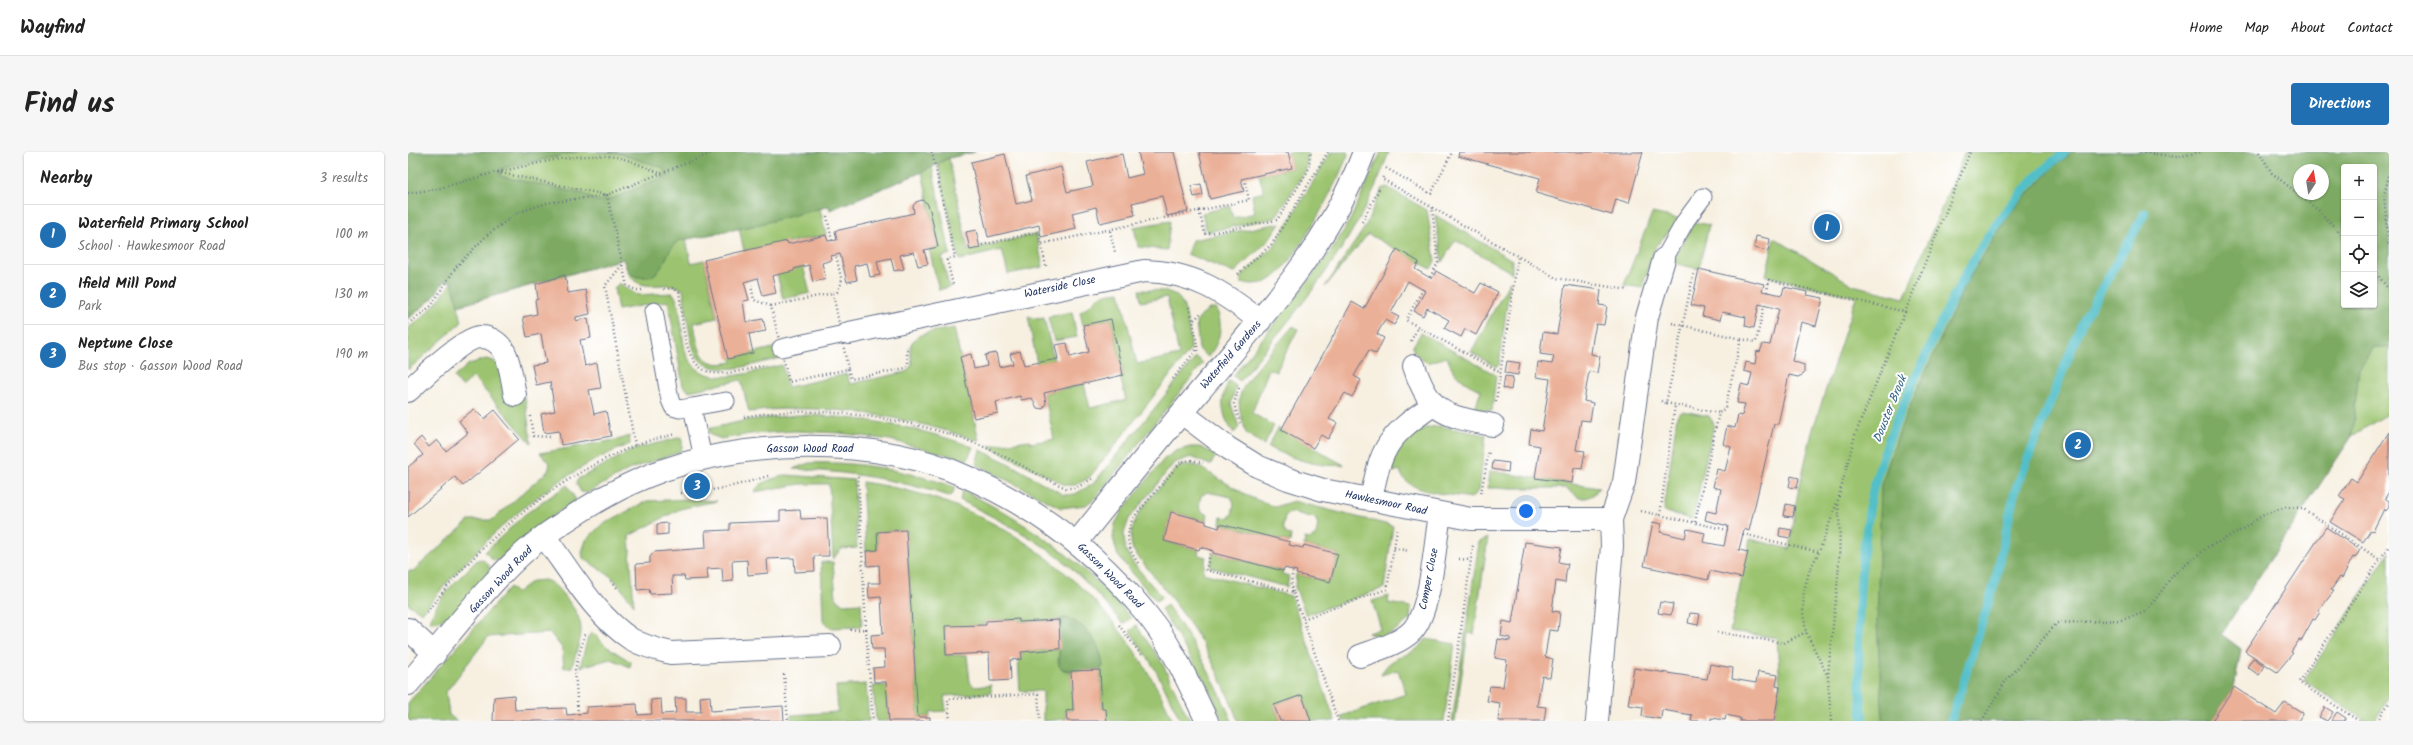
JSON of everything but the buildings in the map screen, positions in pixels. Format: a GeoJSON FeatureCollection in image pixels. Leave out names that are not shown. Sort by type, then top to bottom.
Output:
{"type":"FeatureCollection","features":[{"type":"Feature","properties":{"kind":"street","name":"Waterfield Gardens"},"geometry":{"type":"LineString","coordinates":[[1077,542],[1219,368],[1260,321],[1323,235],[1353,181],[1364,152]]}},
{"type":"Feature","properties":{"kind":"street"},"geometry":{"type":"LineString","coordinates":[[1597,721],[1612,546],[1611,519],[1624,482],[1648,317],[1664,260]]}},
{"type":"Feature","properties":{"kind":"street","name":"Waterside Close"},"geometry":{"type":"LineString","coordinates":[[849,333],[1050,289],[1144,271],[1159,271],[1185,277],[1221,292],[1260,321]]}},
{"type":"Feature","properties":{"kind":"street"},"geometry":{"type":"LineString","coordinates":[[408,391],[448,356],[473,339],[481,337],[494,341],[503,350],[516,396]]}},
{"type":"Feature","properties":{"kind":"street"},"geometry":{"type":"LineString","coordinates":[[1414,366],[1420,383],[1433,405],[1446,414],[1493,425]]}},
{"type":"Feature","properties":{"kind":"street"},"geometry":{"type":"LineString","coordinates":[[1371,500],[1378,464],[1385,448],[1408,423],[1433,405]]}},
{"type":"Feature","properties":{"kind":"street","name":"Hawkesmoor Road"},"geometry":{"type":"LineString","coordinates":[[1182,413],[1228,448],[1257,466],[1288,479],[1316,488],[1471,519],[1611,519]]}},
{"type":"Feature","properties":{"kind":"street","name":"Gasson Wood Road"},"geometry":{"type":"LineString","coordinates":[[408,684],[503,574],[544,536],[588,508],[647,476],[703,458],[751,450],[793,447],[862,450],[900,457],[965,476],[1026,507],[1077,542],[1110,573],[1147,614],[1168,644],[1207,721]]}},
{"type":"Feature","properties":{"kind":"street","name":"Comper Close"},"geometry":{"type":"LineString","coordinates":[[1360,656],[1399,640],[1411,632],[1421,619],[1426,599],[1440,514]]}},
{"type":"Feature","properties":{"kind":"street"},"geometry":{"type":"LineString","coordinates":[[544,536],[599,610],[615,628],[632,640],[672,653],[830,646]]}},
{"type":"Feature","properties":{"kind":"street"},"geometry":{"type":"LineString","coordinates":[[408,629],[435,654]]}},
{"type":"Feature","properties":{"kind":"lane"},"geometry":{"type":"LineString","coordinates":[[1664,260],[1686,220],[1703,197]]}},
{"type":"Feature","properties":{"kind":"lane"},"geometry":{"type":"LineString","coordinates":[[654,311],[670,400],[673,407],[680,409],[726,400]]}},
{"type":"Feature","properties":{"kind":"lane"},"geometry":{"type":"LineString","coordinates":[[781,357],[849,333]]}},
{"type":"Feature","properties":{"kind":"lane"},"geometry":{"type":"LineString","coordinates":[[692,407],[703,458]]}},
{"type":"Feature","properties":{"kind":"path"},"geometry":{"type":"LineString","coordinates":[[408,324],[431,306],[456,267],[486,236],[518,213],[547,203],[607,196],[714,152]]}},
{"type":"Feature","properties":{"kind":"path"},"geometry":{"type":"LineString","coordinates":[[932,152],[955,257],[947,260],[958,310]]}},
{"type":"Feature","properties":{"kind":"path"},"geometry":{"type":"LineString","coordinates":[[1199,211],[1205,234],[1277,220],[1308,171],[1311,152]]}},
{"type":"Feature","properties":{"kind":"path"},"geometry":{"type":"LineString","coordinates":[[1219,368],[1196,350],[1193,321],[1221,292],[1272,244],[1328,152]]}},
{"type":"Feature","properties":{"kind":"path"},"geometry":{"type":"LineString","coordinates":[[1386,168],[1431,194],[1452,152]]}},
{"type":"Feature","properties":{"kind":"path"},"geometry":{"type":"LineString","coordinates":[[1828,677],[1806,632],[1803,612],[1804,590],[1810,569],[1820,552],[1838,500],[1855,435],[1970,152]]}},
{"type":"Feature","properties":{"kind":"path"},"geometry":{"type":"LineString","coordinates":[[2140,152],[2177,157],[2200,152]]}},
{"type":"Feature","properties":{"kind":"path"},"geometry":{"type":"LineString","coordinates":[[2259,152],[2272,173],[2318,210],[2343,236]]}},
{"type":"Feature","properties":{"kind":"path"},"geometry":{"type":"LineString","coordinates":[[408,193],[437,189],[496,172],[576,155],[617,157],[662,174]]}},
{"type":"Feature","properties":{"kind":"path"},"geometry":{"type":"LineString","coordinates":[[1387,163],[1382,179],[1556,278],[1635,291]]}},
{"type":"Feature","properties":{"kind":"path"},"geometry":{"type":"LineString","coordinates":[[496,172],[607,196]]}},
{"type":"Feature","properties":{"kind":"path"},"geometry":{"type":"LineString","coordinates":[[2389,176],[2384,195],[2389,247]]}},
{"type":"Feature","properties":{"kind":"path"},"geometry":{"type":"LineString","coordinates":[[1041,244],[1249,200],[1245,182]]}},
{"type":"Feature","properties":{"kind":"path"},"geometry":{"type":"LineString","coordinates":[[607,196],[626,286],[636,290],[651,289]]}},
{"type":"Feature","properties":{"kind":"path"},"geometry":{"type":"LineString","coordinates":[[1430,277],[1438,263],[1432,207]]}},
{"type":"Feature","properties":{"kind":"path"},"geometry":{"type":"LineString","coordinates":[[827,216],[832,240]]}},
{"type":"Feature","properties":{"kind":"path"},"geometry":{"type":"LineString","coordinates":[[982,245],[1038,232],[1050,289]]}},
{"type":"Feature","properties":{"kind":"path"},"geometry":{"type":"LineString","coordinates":[[833,293],[837,292],[842,282],[836,255]]}},
{"type":"Feature","properties":{"kind":"path"},"geometry":{"type":"LineString","coordinates":[[1448,721],[1475,533],[1471,519],[1472,500],[1483,491],[1518,257]]}},
{"type":"Feature","properties":{"kind":"path"},"geometry":{"type":"LineString","coordinates":[[622,265],[605,286],[635,445]]}},
{"type":"Feature","properties":{"kind":"path"},"geometry":{"type":"LineString","coordinates":[[1666,403],[1694,272]]}},
{"type":"Feature","properties":{"kind":"path"},"geometry":{"type":"LineString","coordinates":[[2376,272],[2389,290]]}},
{"type":"Feature","properties":{"kind":"path"},"geometry":{"type":"LineString","coordinates":[[1767,292],[1769,280],[1906,312]]}},
{"type":"Feature","properties":{"kind":"path"},"geometry":{"type":"LineString","coordinates":[[751,285],[754,300],[771,306]]}},
{"type":"Feature","properties":{"kind":"path"},"geometry":{"type":"LineString","coordinates":[[658,289],[673,288],[679,292],[688,349],[692,360],[701,369],[714,373],[769,364]]}},
{"type":"Feature","properties":{"kind":"path"},"geometry":{"type":"LineString","coordinates":[[1423,289],[1406,320],[1501,373]]}},
{"type":"Feature","properties":{"kind":"path"},"geometry":{"type":"LineString","coordinates":[[1648,317],[1756,342],[1764,306]]}},
{"type":"Feature","properties":{"kind":"path"},"geometry":{"type":"LineString","coordinates":[[1695,522],[1719,413],[1725,408],[1741,338]]}},
{"type":"Feature","properties":{"kind":"path"},"geometry":{"type":"LineString","coordinates":[[516,396],[527,394],[533,436],[552,437]]}},
{"type":"Feature","properties":{"kind":"path"},"geometry":{"type":"LineString","coordinates":[[1637,396],[1719,413]]}},
{"type":"Feature","properties":{"kind":"path"},"geometry":{"type":"LineString","coordinates":[[1660,515],[1675,404]]}},
{"type":"Feature","properties":{"kind":"path"},"geometry":{"type":"LineString","coordinates":[[674,494],[704,492],[774,475]]}},
{"type":"Feature","properties":{"kind":"path"},"geometry":{"type":"LineString","coordinates":[[851,475],[865,477]]}},
{"type":"Feature","properties":{"kind":"path"},"geometry":{"type":"LineString","coordinates":[[858,476],[866,629],[873,721]]}},
{"type":"Feature","properties":{"kind":"path"},"geometry":{"type":"LineString","coordinates":[[569,480],[588,508]]}},
{"type":"Feature","properties":{"kind":"path"},"geometry":{"type":"LineString","coordinates":[[1832,721],[1828,677],[1838,576],[1840,523],[1838,500]]}},
{"type":"Feature","properties":{"kind":"path"},"geometry":{"type":"LineString","coordinates":[[1982,721],[2005,682],[2057,623],[2121,620],[2146,612],[2174,574],[2208,547],[2238,532],[2265,514],[2286,507],[2302,508],[2380,560]]}},
{"type":"Feature","properties":{"kind":"path"},"geometry":{"type":"LineString","coordinates":[[1303,619],[1386,589],[1397,528]]}},
{"type":"Feature","properties":{"kind":"path"},"geometry":{"type":"LineString","coordinates":[[1743,534],[1820,552]]}},
{"type":"Feature","properties":{"kind":"path"},"geometry":{"type":"LineString","coordinates":[[2359,721],[2299,682],[2389,546]]}},
{"type":"Feature","properties":{"kind":"path"},"geometry":{"type":"LineString","coordinates":[[1211,550],[1206,570],[1293,592]]}},
{"type":"Feature","properties":{"kind":"path"},"geometry":{"type":"LineString","coordinates":[[1293,570],[1291,582],[1293,592],[1338,721]]}},
{"type":"Feature","properties":{"kind":"path"},"geometry":{"type":"LineString","coordinates":[[578,714],[575,670],[583,637],[599,610]]}},
{"type":"Feature","properties":{"kind":"path"},"geometry":{"type":"LineString","coordinates":[[1118,623],[1143,657]]}},
{"type":"Feature","properties":{"kind":"path"},"geometry":{"type":"LineString","coordinates":[[830,646],[829,632],[866,629]]}},
{"type":"Feature","properties":{"kind":"path"},"geometry":{"type":"LineString","coordinates":[[1717,632],[1784,643],[1806,632]]}},
{"type":"Feature","properties":{"kind":"path"},"geometry":{"type":"LineString","coordinates":[[783,648],[788,721]]}},
{"type":"Feature","properties":{"kind":"path"},"geometry":{"type":"LineString","coordinates":[[950,721],[948,700],[1038,694],[1040,721]]}},
{"type":"Feature","properties":{"kind":"path"},"geometry":{"type":"LineString","coordinates":[[2377,721],[2389,703]]}},
{"type":"Feature","properties":{"kind":"green space"},"geometry":{"type":"Polygon","coordinates":[[[408,152],[975,152],[949,158],[968,250],[1036,234],[1043,267],[1008,274],[1002,250],[959,260],[938,164],[932,167],[950,254],[942,257],[949,287],[939,290],[929,249],[938,247],[922,172],[830,210],[829,206],[820,209],[826,235],[744,251],[739,228],[686,239],[691,263],[704,260],[717,318],[694,323],[697,341],[702,355],[713,363],[721,364],[732,362],[731,358],[777,347],[781,358],[733,368],[709,366],[700,360],[694,350],[683,290],[672,285],[646,285],[635,281],[629,274],[623,259],[458,306],[462,322],[408,370],[408,328],[432,307],[452,282],[444,281],[433,298],[408,319],[408,152]]]}},
{"type":"Feature","properties":{"kind":"green space"},"geometry":{"type":"Polygon","coordinates":[[[408,152],[578,152],[503,168],[500,176],[584,194],[596,201],[611,199],[666,176],[663,168],[617,153],[597,152],[975,152],[949,158],[922,172],[830,210],[829,206],[753,226],[678,241],[670,250],[659,270],[650,277],[637,277],[628,272],[623,259],[458,306],[452,282],[444,281],[433,298],[408,319],[408,152]]]}},
{"type":"Feature","properties":{"kind":"green space"},"geometry":{"type":"Polygon","coordinates":[[[1288,152],[1308,152],[1306,170],[1275,218],[1207,232],[1202,213],[1230,206],[1233,218],[1255,213],[1252,195],[1264,192],[1259,175],[1292,168],[1288,152]]]}},
{"type":"Feature","properties":{"kind":"green space"},"geometry":{"type":"Polygon","coordinates":[[[1331,152],[1349,152],[1326,202],[1290,260],[1268,281],[1258,284],[1241,283],[1240,277],[1274,246],[1331,152]]]}},
{"type":"Feature","properties":{"kind":"green space"},"geometry":{"type":"Polygon","coordinates":[[[1381,152],[1389,152],[1376,185],[1361,216],[1344,245],[1305,300],[1240,381],[1233,376],[1332,250],[1351,218],[1381,152]]]}},
{"type":"Feature","properties":{"kind":"green space"},"geometry":{"type":"Polygon","coordinates":[[[1965,152],[2389,152],[2389,413],[2352,436],[2221,634],[2241,649],[2234,687],[2212,721],[1774,721],[1780,687],[1777,638],[1730,631],[1750,539],[1790,549],[1797,497],[1812,432],[1856,297],[1766,276],[1774,238],[1853,285],[1904,298],[1965,152]]]}},
{"type":"Feature","properties":{"kind":"green space"},"geometry":{"type":"Polygon","coordinates":[[[2074,152],[2389,152],[2389,349],[2386,347],[2373,347],[2359,369],[2352,436],[2221,634],[2241,649],[2234,687],[2212,721],[1883,721],[1877,623],[1881,485],[1902,424],[1966,283],[2010,213],[2055,165],[2074,152]]]}},
{"type":"Feature","properties":{"kind":"green space"},"geometry":{"type":"Polygon","coordinates":[[[1387,187],[1427,210],[1435,261],[1431,269],[1368,234],[1325,287],[1365,227],[1382,189],[1387,187]]]}},
{"type":"Feature","properties":{"kind":"green space"},"geometry":{"type":"Polygon","coordinates":[[[1652,213],[1680,219],[1656,246],[1642,288],[1624,285],[1652,213]]]}},
{"type":"Feature","properties":{"kind":"green space"},"geometry":{"type":"Polygon","coordinates":[[[1435,215],[1512,260],[1512,273],[1455,240],[1442,262],[1435,215]]]}},
{"type":"Feature","properties":{"kind":"green space"},"geometry":{"type":"Polygon","coordinates":[[[1170,221],[1167,250],[1138,247],[1134,227],[1170,221]]]}},
{"type":"Feature","properties":{"kind":"green space"},"geometry":{"type":"Polygon","coordinates":[[[1694,222],[1709,225],[1699,269],[1673,263],[1694,222]]]}},
{"type":"Feature","properties":{"kind":"green space"},"geometry":{"type":"Polygon","coordinates":[[[1280,223],[1267,242],[1234,273],[1187,254],[1192,240],[1280,223]]]}},
{"type":"Feature","properties":{"kind":"green space"},"geometry":{"type":"Polygon","coordinates":[[[803,266],[810,293],[783,299],[777,274],[803,266]]]}},
{"type":"Feature","properties":{"kind":"green space"},"geometry":{"type":"Polygon","coordinates":[[[1510,281],[1499,365],[1496,367],[1471,352],[1510,281]]]}},
{"type":"Feature","properties":{"kind":"green space"},"geometry":{"type":"Polygon","coordinates":[[[619,283],[637,295],[673,293],[678,305],[686,354],[698,370],[709,375],[733,376],[782,365],[788,387],[847,374],[850,384],[906,372],[912,365],[910,350],[911,344],[915,339],[920,335],[934,331],[954,328],[979,441],[923,425],[866,413],[808,409],[779,409],[749,412],[741,380],[689,391],[683,386],[668,301],[618,310],[614,288],[619,283]]]}},
{"type":"Feature","properties":{"kind":"green space"},"geometry":{"type":"Polygon","coordinates":[[[1139,290],[1165,291],[1177,296],[1185,309],[1190,334],[1191,349],[1089,478],[1075,485],[1065,485],[988,446],[1030,440],[1031,443],[1054,439],[1044,393],[1084,384],[1090,408],[1126,400],[1120,376],[1123,374],[1111,319],[1083,325],[1080,312],[1097,298],[1105,294],[1120,292],[1137,364],[1179,355],[1167,297],[1141,302],[1139,290]]]}},
{"type":"Feature","properties":{"kind":"green space"},"geometry":{"type":"Polygon","coordinates":[[[1216,308],[1220,321],[1220,334],[1208,357],[1199,349],[1196,321],[1209,309],[1216,308]]]}},
{"type":"Feature","properties":{"kind":"green space"},"geometry":{"type":"Polygon","coordinates":[[[1072,312],[1077,337],[1054,341],[1048,317],[1072,312]]]}},
{"type":"Feature","properties":{"kind":"green space"},"geometry":{"type":"Polygon","coordinates":[[[1028,316],[1036,319],[1044,318],[1054,360],[1037,364],[1028,316]]]}},
{"type":"Feature","properties":{"kind":"green space"},"geometry":{"type":"Polygon","coordinates":[[[1293,326],[1298,329],[1276,372],[1269,369],[1252,413],[1274,426],[1264,445],[1246,433],[1240,410],[1240,396],[1243,388],[1255,370],[1293,326]]]}},
{"type":"Feature","properties":{"kind":"green space"},"geometry":{"type":"Polygon","coordinates":[[[1421,333],[1496,375],[1492,411],[1475,409],[1481,390],[1464,382],[1452,369],[1447,357],[1427,363],[1413,351],[1413,346],[1421,333]]]}},
{"type":"Feature","properties":{"kind":"green space"},"geometry":{"type":"Polygon","coordinates":[[[1196,357],[1203,363],[1096,497],[1086,505],[1061,508],[976,464],[980,450],[1006,462],[1064,495],[1075,494],[1093,484],[1196,357]]]}},
{"type":"Feature","properties":{"kind":"green space"},"geometry":{"type":"Polygon","coordinates":[[[486,359],[494,361],[498,365],[507,401],[525,397],[531,443],[473,377],[462,387],[454,377],[469,364],[486,359]]]}},
{"type":"Feature","properties":{"kind":"green space"},"geometry":{"type":"Polygon","coordinates":[[[1229,381],[1236,386],[1231,404],[1239,427],[1234,433],[1226,420],[1223,407],[1224,394],[1229,381]]]}},
{"type":"Feature","properties":{"kind":"green space"},"geometry":{"type":"Polygon","coordinates":[[[1683,411],[1709,416],[1714,424],[1693,518],[1691,519],[1666,512],[1664,510],[1677,416],[1683,411]]]}},
{"type":"Feature","properties":{"kind":"green space"},"geometry":{"type":"Polygon","coordinates":[[[797,415],[842,417],[908,428],[930,433],[973,447],[967,460],[890,440],[840,433],[795,431],[750,434],[721,439],[711,435],[708,429],[747,420],[797,415]]]}},
{"type":"Feature","properties":{"kind":"green space"},"geometry":{"type":"Polygon","coordinates":[[[1439,426],[1486,435],[1479,491],[1471,498],[1430,492],[1410,484],[1403,478],[1400,470],[1393,472],[1396,453],[1409,437],[1422,429],[1439,426]]]}},
{"type":"Feature","properties":{"kind":"green space"},"geometry":{"type":"Polygon","coordinates":[[[1278,428],[1344,465],[1334,466],[1315,464],[1286,455],[1268,447],[1278,428]]]}},
{"type":"Feature","properties":{"kind":"green space"},"geometry":{"type":"Polygon","coordinates":[[[629,436],[630,444],[599,458],[570,475],[542,494],[490,537],[422,613],[408,604],[408,571],[413,571],[470,520],[492,520],[548,471],[550,464],[540,453],[621,439],[629,436]]]}},
{"type":"Feature","properties":{"kind":"green space"},"geometry":{"type":"Polygon","coordinates":[[[682,437],[682,447],[680,452],[630,469],[587,493],[581,492],[576,483],[578,479],[634,449],[682,437]]]}},
{"type":"Feature","properties":{"kind":"green space"},"geometry":{"type":"Polygon","coordinates":[[[1190,447],[1200,447],[1217,455],[1210,465],[1191,457],[1174,463],[1129,519],[1124,533],[1125,549],[1133,563],[1162,597],[1156,601],[1118,556],[1113,538],[1115,524],[1122,511],[1164,459],[1176,451],[1190,447]]]}},
{"type":"Feature","properties":{"kind":"green space"},"geometry":{"type":"Polygon","coordinates":[[[809,463],[865,465],[919,476],[955,487],[952,495],[949,496],[872,477],[793,469],[809,463]]]}},
{"type":"Feature","properties":{"kind":"green space"},"geometry":{"type":"Polygon","coordinates":[[[1182,465],[1196,465],[1250,497],[1275,507],[1293,501],[1393,526],[1384,588],[1306,615],[1295,587],[1296,574],[1330,582],[1338,554],[1304,545],[1305,538],[1310,539],[1316,535],[1318,524],[1315,518],[1291,512],[1285,516],[1283,527],[1286,534],[1291,535],[1290,542],[1220,524],[1221,517],[1226,518],[1232,515],[1234,503],[1231,497],[1207,492],[1201,496],[1199,507],[1203,513],[1208,514],[1206,521],[1171,512],[1164,541],[1199,550],[1198,555],[1206,557],[1203,573],[1291,596],[1335,721],[1311,721],[1302,695],[1274,705],[1280,721],[1238,721],[1217,672],[1195,631],[1133,550],[1131,539],[1137,517],[1151,497],[1175,470],[1182,465]]]}},
{"type":"Feature","properties":{"kind":"green space"},"geometry":{"type":"Polygon","coordinates":[[[1490,471],[1599,488],[1593,495],[1586,498],[1579,498],[1566,488],[1488,488],[1490,471]]]}},
{"type":"Feature","properties":{"kind":"green space"},"geometry":{"type":"Polygon","coordinates":[[[787,475],[854,480],[857,548],[841,549],[833,559],[829,484],[801,484],[754,492],[760,485],[787,475]]]}},
{"type":"Feature","properties":{"kind":"green space"},"geometry":{"type":"Polygon","coordinates":[[[862,482],[914,492],[962,509],[1008,532],[1049,560],[1087,593],[1121,632],[1149,674],[1173,721],[1107,721],[1102,709],[1100,670],[1103,666],[1065,618],[1059,620],[1019,622],[1019,619],[986,621],[986,625],[945,627],[946,655],[967,655],[970,682],[975,687],[991,685],[991,693],[944,696],[946,711],[930,712],[930,717],[918,717],[906,530],[877,532],[878,550],[866,551],[862,482]]]}},
{"type":"Feature","properties":{"kind":"green space"},"geometry":{"type":"Polygon","coordinates":[[[567,485],[576,500],[533,530],[501,561],[493,560],[485,552],[524,515],[567,485]]]}},
{"type":"Feature","properties":{"kind":"green space"},"geometry":{"type":"Polygon","coordinates":[[[963,490],[1011,517],[1054,545],[1093,577],[1131,618],[1123,624],[1089,585],[1050,551],[1017,530],[960,500],[963,490]]]}},
{"type":"Feature","properties":{"kind":"green space"},"geometry":{"type":"Polygon","coordinates":[[[689,499],[717,501],[680,509],[629,536],[634,605],[613,578],[583,558],[582,552],[586,540],[601,525],[647,501],[689,499]]]}},
{"type":"Feature","properties":{"kind":"green space"},"geometry":{"type":"Polygon","coordinates":[[[1488,538],[1474,634],[1468,633],[1455,721],[1452,721],[1479,542],[1488,538]]]}},
{"type":"Feature","properties":{"kind":"green space"},"geometry":{"type":"Polygon","coordinates":[[[2389,552],[2389,697],[2374,721],[2366,721],[2306,682],[2306,678],[2389,552]]]}},
{"type":"Feature","properties":{"kind":"green space"},"geometry":{"type":"Polygon","coordinates":[[[1213,553],[1283,571],[1282,574],[1289,576],[1287,587],[1210,567],[1213,553]]]}},
{"type":"Feature","properties":{"kind":"green space"},"geometry":{"type":"Polygon","coordinates":[[[482,559],[489,565],[489,572],[470,596],[448,617],[439,621],[430,622],[437,604],[449,588],[477,560],[482,559]]]}},
{"type":"Feature","properties":{"kind":"green space"},"geometry":{"type":"Polygon","coordinates":[[[821,562],[833,562],[836,598],[843,604],[861,603],[862,624],[859,627],[830,628],[823,621],[821,562]]]}},
{"type":"Feature","properties":{"kind":"green space"},"geometry":{"type":"Polygon","coordinates":[[[545,580],[559,590],[578,616],[581,631],[572,667],[564,668],[562,648],[550,633],[488,637],[446,692],[449,715],[457,721],[408,721],[408,703],[510,587],[516,593],[532,581],[545,580]]]}},
{"type":"Feature","properties":{"kind":"green space"},"geometry":{"type":"Polygon","coordinates":[[[1389,596],[1388,603],[1411,607],[1410,619],[1386,635],[1380,636],[1368,633],[1381,629],[1372,601],[1389,596]]]}},
{"type":"Feature","properties":{"kind":"green space"},"geometry":{"type":"Polygon","coordinates":[[[1167,605],[1203,661],[1232,721],[1223,721],[1209,688],[1161,609],[1167,605]]]}},
{"type":"Feature","properties":{"kind":"green space"},"geometry":{"type":"Polygon","coordinates":[[[1065,618],[1072,620],[1086,629],[1096,643],[1102,659],[1103,666],[1100,670],[1073,671],[1063,669],[1059,666],[1059,620],[1065,618]]]}},
{"type":"Feature","properties":{"kind":"green space"},"geometry":{"type":"Polygon","coordinates":[[[1136,625],[1161,661],[1190,721],[1181,721],[1155,669],[1130,631],[1136,625]]]}},
{"type":"Feature","properties":{"kind":"green space"},"geometry":{"type":"Polygon","coordinates":[[[592,632],[606,646],[631,662],[630,667],[611,659],[580,667],[588,637],[592,632]]]}},
{"type":"Feature","properties":{"kind":"green space"},"geometry":{"type":"Polygon","coordinates":[[[1426,639],[1455,644],[1444,721],[1343,721],[1342,716],[1406,694],[1398,670],[1381,675],[1391,662],[1415,650],[1426,639]]]}},
{"type":"Feature","properties":{"kind":"green space"},"geometry":{"type":"Polygon","coordinates":[[[1060,649],[1058,661],[1063,670],[1071,671],[1073,710],[1066,711],[1066,719],[1043,721],[1043,691],[1020,691],[1018,659],[1022,659],[1021,652],[1060,649]]]}},
{"type":"Feature","properties":{"kind":"green space"},"geometry":{"type":"Polygon","coordinates":[[[866,684],[869,721],[791,721],[791,715],[838,712],[836,686],[866,684]]]}},
{"type":"Feature","properties":{"kind":"green space"},"geometry":{"type":"Polygon","coordinates":[[[887,685],[889,721],[876,721],[873,686],[887,685]]]}},
{"type":"Feature","properties":{"kind":"waterway","name":"Douster Brook"},"geometry":{"type":"LineString","coordinates":[[1863,721],[1859,672],[1859,599],[1872,496],[1884,452],[1904,403],[1939,327],[1967,271],[1983,244],[2020,194],[2041,172],[2065,152]]}},
{"type":"Feature","properties":{"kind":"waterway"},"geometry":{"type":"LineString","coordinates":[[1951,721],[1995,582],[2015,491],[2082,323],[2145,213]]}},
{"type":"Feature","properties":{"kind":"place","name":"Waterfield Primary School"},"geometry":{"type":"Point","coordinates":[1827,227]}},
{"type":"Feature","properties":{"kind":"place","name":"Ifield Mill Pond"},"geometry":{"type":"Point","coordinates":[2078,445]}},
{"type":"Feature","properties":{"kind":"place","name":"Neptune Close"},"geometry":{"type":"Point","coordinates":[697,486]}}]}
